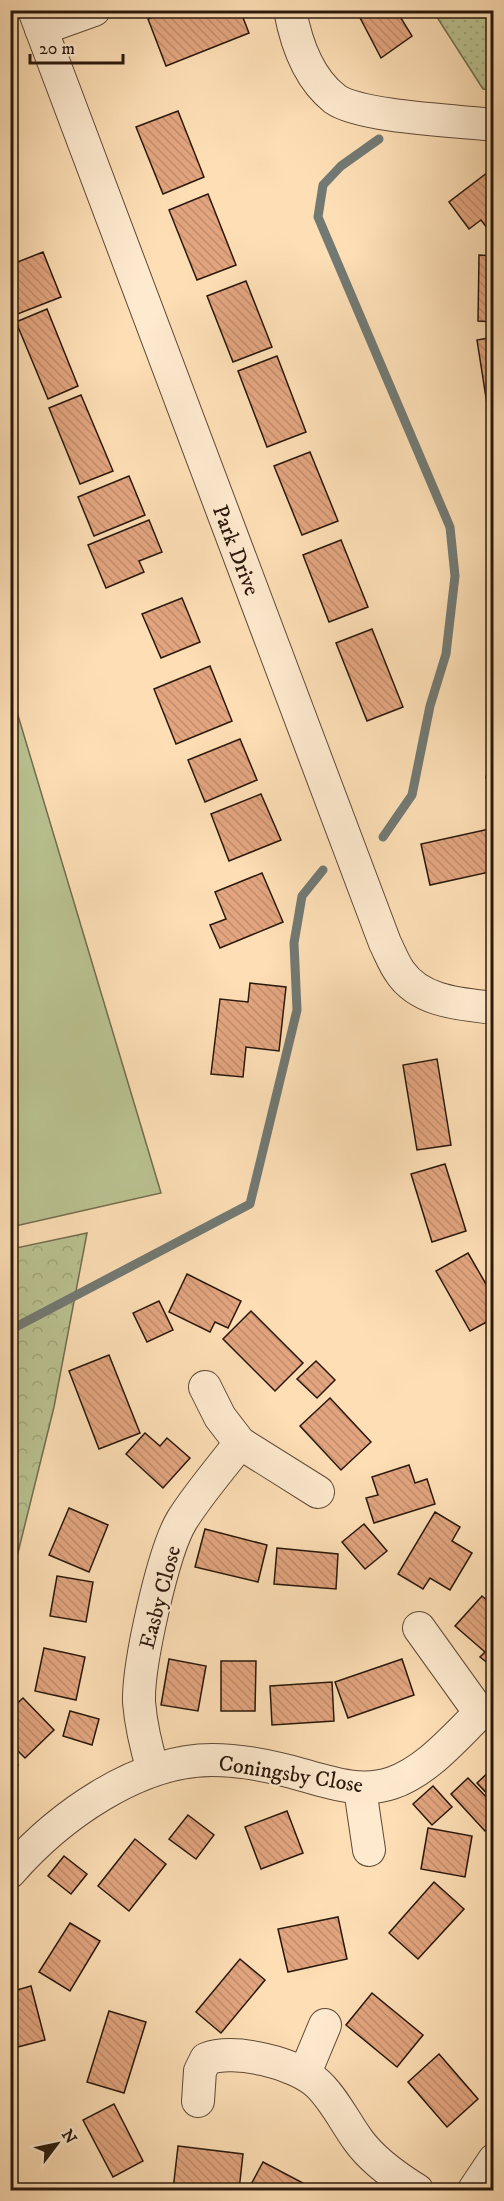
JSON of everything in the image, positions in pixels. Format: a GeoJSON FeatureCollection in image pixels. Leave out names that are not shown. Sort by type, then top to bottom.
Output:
{"type":"FeatureCollection","features":[{"type":"Feature","properties":{"kind":"street","name":"Park Drive"},"geometry":{"type":"LineString","coordinates":[[94,10],[37,20],[385,943],[400,974],[423,994],[453,1003],[494,1008]]}},
{"type":"Feature","properties":{"kind":"street"},"geometry":{"type":"LineString","coordinates":[[290,10],[294,29],[311,72],[336,100],[367,110],[494,125]]}},
{"type":"Feature","properties":{"kind":"street"},"geometry":{"type":"LineString","coordinates":[[205,1387],[220,1416],[240,1443],[318,1492]]}},
{"type":"Feature","properties":{"kind":"street","name":"Easby Close"},"geometry":{"type":"LineString","coordinates":[[153,1770],[143,1737],[139,1700],[143,1658],[166,1558],[181,1522],[240,1443]]}},
{"type":"Feature","properties":{"kind":"street","name":"Coningsby Close"},"geometry":{"type":"LineString","coordinates":[[10,1872],[54,1827],[105,1792],[153,1770],[212,1760],[278,1768],[360,1789],[391,1783],[420,1769],[480,1713],[419,1628]]}},
{"type":"Feature","properties":{"kind":"street"},"geometry":{"type":"LineString","coordinates":[[360,1789],[369,1850]]}},
{"type":"Feature","properties":{"kind":"street"},"geometry":{"type":"LineString","coordinates":[[305,2073],[325,2025]]}},
{"type":"Feature","properties":{"kind":"street"},"geometry":{"type":"LineString","coordinates":[[198,2101],[200,2071],[206,2059],[219,2054],[249,2056],[305,2073],[320,2085],[367,2150],[381,2164],[417,2190]]}},
{"type":"Feature","properties":{"kind":"street"},"geometry":{"type":"LineString","coordinates":[[474,2190],[494,2160]]}},
{"type":"Feature","properties":{"kind":"green space"},"geometry":{"type":"Polygon","coordinates":[[[433,11],[493,11],[493,90],[483,89],[433,11]]]}},
{"type":"Feature","properties":{"kind":"green space"},"geometry":{"type":"Polygon","coordinates":[[[11,692],[161,1193],[10,1227],[11,692]]]}},
{"type":"Feature","properties":{"kind":"green space"},"geometry":{"type":"Polygon","coordinates":[[[87,1233],[54,1407],[11,1581],[11,1249],[87,1233]]]}},
{"type":"Feature","properties":{"kind":"building"},"geometry":{"type":"Polygon","coordinates":[[[170,10],[240,10],[249,33],[166,66],[148,19],[170,10]]]}},
{"type":"Feature","properties":{"kind":"building"},"geometry":{"type":"Polygon","coordinates":[[[356,10],[396,10],[412,36],[381,58],[356,10]]]}},
{"type":"Feature","properties":{"kind":"building"},"geometry":{"type":"Polygon","coordinates":[[[178,111],[204,177],[163,194],[136,127],[178,111]]]}},
{"type":"Feature","properties":{"kind":"building"},"geometry":{"type":"Polygon","coordinates":[[[492,169],[494,172],[494,237],[481,220],[469,229],[449,202],[492,169]]]}},
{"type":"Feature","properties":{"kind":"building"},"geometry":{"type":"Polygon","coordinates":[[[208,194],[236,265],[197,280],[169,210],[208,194]]]}},
{"type":"Feature","properties":{"kind":"building"},"geometry":{"type":"Polygon","coordinates":[[[10,236],[17,253],[10,255],[10,236]]]}},
{"type":"Feature","properties":{"kind":"building"},"geometry":{"type":"Polygon","coordinates":[[[43,252],[61,297],[10,317],[10,265],[43,252]]]}},
{"type":"Feature","properties":{"kind":"building"},"geometry":{"type":"Polygon","coordinates":[[[479,255],[494,256],[494,322],[478,321],[479,255]]]}},
{"type":"Feature","properties":{"kind":"building"},"geometry":{"type":"Polygon","coordinates":[[[246,281],[272,347],[233,362],[207,296],[246,281]]]}},
{"type":"Feature","properties":{"kind":"building"},"geometry":{"type":"Polygon","coordinates":[[[47,309],[78,386],[48,399],[16,322],[47,309]]]}},
{"type":"Feature","properties":{"kind":"building"},"geometry":{"type":"Polygon","coordinates":[[[494,337],[494,403],[487,404],[477,340],[494,337]]]}},
{"type":"Feature","properties":{"kind":"building"},"geometry":{"type":"Polygon","coordinates":[[[277,356],[306,432],[267,447],[238,371],[277,356]]]}},
{"type":"Feature","properties":{"kind":"building"},"geometry":{"type":"Polygon","coordinates":[[[81,395],[113,471],[80,484],[49,408],[81,395]]]}},
{"type":"Feature","properties":{"kind":"building"},"geometry":{"type":"Polygon","coordinates":[[[310,452],[338,521],[302,535],[274,466],[310,452]]]}},
{"type":"Feature","properties":{"kind":"building"},"geometry":{"type":"Polygon","coordinates":[[[129,476],[145,515],[94,536],[78,497],[129,476]]]}},
{"type":"Feature","properties":{"kind":"building"},"geometry":{"type":"Polygon","coordinates":[[[149,520],[162,552],[139,561],[144,572],[106,588],[88,545],[149,520]]]}},
{"type":"Feature","properties":{"kind":"building"},"geometry":{"type":"Polygon","coordinates":[[[341,540],[368,607],[329,622],[303,555],[341,540]]]}},
{"type":"Feature","properties":{"kind":"building"},"geometry":{"type":"Polygon","coordinates":[[[182,598],[200,642],[161,658],[142,614],[182,598]]]}},
{"type":"Feature","properties":{"kind":"building"},"geometry":{"type":"Polygon","coordinates":[[[372,629],[403,707],[367,721],[336,643],[372,629]]]}},
{"type":"Feature","properties":{"kind":"building"},"geometry":{"type":"Polygon","coordinates":[[[210,666],[232,721],[176,744],[154,689],[210,666]]]}},
{"type":"Feature","properties":{"kind":"building"},"geometry":{"type":"Polygon","coordinates":[[[494,738],[494,780],[486,778],[494,738]]]}},
{"type":"Feature","properties":{"kind":"building"},"geometry":{"type":"Polygon","coordinates":[[[240,739],[257,780],[205,802],[188,760],[240,739]]]}},
{"type":"Feature","properties":{"kind":"building"},"geometry":{"type":"Polygon","coordinates":[[[261,794],[281,840],[229,861],[211,814],[261,794]]]}},
{"type":"Feature","properties":{"kind":"building"},"geometry":{"type":"Polygon","coordinates":[[[494,828],[494,858],[491,859],[494,871],[430,885],[421,844],[494,828]]]}},
{"type":"Feature","properties":{"kind":"building"},"geometry":{"type":"Polygon","coordinates":[[[262,873],[283,922],[220,948],[210,925],[226,919],[215,892],[262,873]]]}},
{"type":"Feature","properties":{"kind":"building"},"geometry":{"type":"Polygon","coordinates":[[[250,983],[286,987],[279,1051],[246,1047],[243,1077],[211,1074],[220,999],[248,1002],[250,983]]]}},
{"type":"Feature","properties":{"kind":"building"},"geometry":{"type":"Polygon","coordinates":[[[437,1059],[451,1145],[417,1150],[403,1065],[437,1059]]]}},
{"type":"Feature","properties":{"kind":"building"},"geometry":{"type":"Polygon","coordinates":[[[445,1164],[466,1231],[432,1242],[411,1174],[445,1164]]]}},
{"type":"Feature","properties":{"kind":"building"},"geometry":{"type":"Polygon","coordinates":[[[468,1253],[494,1298],[494,1318],[470,1331],[436,1271],[468,1253]]]}},
{"type":"Feature","properties":{"kind":"building"},"geometry":{"type":"Polygon","coordinates":[[[187,1274],[241,1301],[228,1328],[215,1322],[210,1332],[169,1312],[187,1274]]]}},
{"type":"Feature","properties":{"kind":"building"},"geometry":{"type":"Polygon","coordinates":[[[159,1301],[173,1330],[147,1342],[133,1313],[159,1301]]]}},
{"type":"Feature","properties":{"kind":"building"},"geometry":{"type":"Polygon","coordinates":[[[251,1311],[303,1363],[275,1391],[223,1339],[251,1311]]]}},
{"type":"Feature","properties":{"kind":"building"},"geometry":{"type":"Polygon","coordinates":[[[109,1355],[140,1433],[99,1449],[69,1371],[109,1355]]]}},
{"type":"Feature","properties":{"kind":"building"},"geometry":{"type":"Polygon","coordinates":[[[316,1361],[335,1380],[317,1398],[297,1379],[316,1361]]]}},
{"type":"Feature","properties":{"kind":"building"},"geometry":{"type":"Polygon","coordinates":[[[330,1398],[371,1442],[341,1470],[300,1426],[330,1398]]]}},
{"type":"Feature","properties":{"kind":"building"},"geometry":{"type":"Polygon","coordinates":[[[145,1433],[160,1446],[167,1438],[190,1458],[163,1488],[126,1454],[145,1433]]]}},
{"type":"Feature","properties":{"kind":"building"},"geometry":{"type":"Polygon","coordinates":[[[409,1465],[415,1483],[427,1479],[435,1504],[374,1523],[366,1498],[378,1495],[372,1477],[409,1465]]]}},
{"type":"Feature","properties":{"kind":"building"},"geometry":{"type":"Polygon","coordinates":[[[69,1508],[108,1525],[89,1572],[49,1555],[69,1508]]]}},
{"type":"Feature","properties":{"kind":"building"},"geometry":{"type":"Polygon","coordinates":[[[435,1512],[460,1527],[452,1541],[472,1553],[450,1590],[430,1578],[423,1589],[398,1574],[435,1512]]]}},
{"type":"Feature","properties":{"kind":"building"},"geometry":{"type":"Polygon","coordinates":[[[364,1524],[387,1551],[365,1569],[342,1542],[364,1524]]]}},
{"type":"Feature","properties":{"kind":"building"},"geometry":{"type":"Polygon","coordinates":[[[205,1529],[267,1545],[258,1582],[195,1567],[205,1529]]]}},
{"type":"Feature","properties":{"kind":"building"},"geometry":{"type":"Polygon","coordinates":[[[277,1548],[338,1554],[336,1589],[274,1584],[277,1548]]]}},
{"type":"Feature","properties":{"kind":"building"},"geometry":{"type":"Polygon","coordinates":[[[57,1576],[93,1582],[86,1622],[50,1616],[57,1576]]]}},
{"type":"Feature","properties":{"kind":"building"},"geometry":{"type":"Polygon","coordinates":[[[482,1596],[494,1606],[494,1668],[480,1657],[485,1652],[455,1626],[482,1596]]]}},
{"type":"Feature","properties":{"kind":"building"},"geometry":{"type":"Polygon","coordinates":[[[44,1648],[85,1657],[76,1700],[35,1691],[44,1648]]]}},
{"type":"Feature","properties":{"kind":"building"},"geometry":{"type":"Polygon","coordinates":[[[169,1659],[206,1666],[198,1711],[161,1705],[169,1659]]]}},
{"type":"Feature","properties":{"kind":"building"},"geometry":{"type":"Polygon","coordinates":[[[402,1659],[414,1695],[348,1718],[335,1682],[402,1659]]]}},
{"type":"Feature","properties":{"kind":"building"},"geometry":{"type":"Polygon","coordinates":[[[221,1661],[256,1661],[255,1711],[221,1711],[221,1661]]]}},
{"type":"Feature","properties":{"kind":"building"},"geometry":{"type":"Polygon","coordinates":[[[332,1682],[334,1721],[272,1725],[270,1686],[332,1682]]]}},
{"type":"Feature","properties":{"kind":"building"},"geometry":{"type":"Polygon","coordinates":[[[23,1698],[54,1730],[25,1758],[10,1743],[10,1710],[23,1698]]]}},
{"type":"Feature","properties":{"kind":"building"},"geometry":{"type":"Polygon","coordinates":[[[70,1711],[99,1719],[92,1745],[63,1736],[70,1711]]]}},
{"type":"Feature","properties":{"kind":"building"},"geometry":{"type":"Polygon","coordinates":[[[10,1757],[18,1765],[10,1772],[10,1757]]]}},
{"type":"Feature","properties":{"kind":"building"},"geometry":{"type":"Polygon","coordinates":[[[494,1767],[494,1801],[477,1783],[494,1767]]]}},
{"type":"Feature","properties":{"kind":"building"},"geometry":{"type":"Polygon","coordinates":[[[468,1778],[494,1805],[494,1824],[485,1831],[451,1794],[468,1778]]]}},
{"type":"Feature","properties":{"kind":"building"},"geometry":{"type":"Polygon","coordinates":[[[433,1786],[452,1807],[432,1825],[413,1804],[433,1786]]]}},
{"type":"Feature","properties":{"kind":"building"},"geometry":{"type":"Polygon","coordinates":[[[287,1811],[303,1853],[261,1869],[245,1827],[287,1811]]]}},
{"type":"Feature","properties":{"kind":"building"},"geometry":{"type":"Polygon","coordinates":[[[188,1815],[214,1835],[196,1859],[169,1839],[188,1815]]]}},
{"type":"Feature","properties":{"kind":"building"},"geometry":{"type":"Polygon","coordinates":[[[428,1828],[472,1836],[465,1877],[421,1869],[428,1828]]]}},
{"type":"Feature","properties":{"kind":"building"},"geometry":{"type":"Polygon","coordinates":[[[135,1839],[166,1864],[129,1911],[98,1886],[135,1839]]]}},
{"type":"Feature","properties":{"kind":"building"},"geometry":{"type":"Polygon","coordinates":[[[64,1856],[87,1874],[71,1894],[48,1876],[64,1856]]]}},
{"type":"Feature","properties":{"kind":"building"},"geometry":{"type":"Polygon","coordinates":[[[434,1882],[464,1909],[418,1959],[389,1933],[434,1882]]]}},
{"type":"Feature","properties":{"kind":"building"},"geometry":{"type":"Polygon","coordinates":[[[338,1917],[347,1959],[288,1972],[278,1929],[338,1917]]]}},
{"type":"Feature","properties":{"kind":"building"},"geometry":{"type":"Polygon","coordinates":[[[70,1923],[100,1941],[70,1991],[39,1972],[70,1923]]]}},
{"type":"Feature","properties":{"kind":"building"},"geometry":{"type":"Polygon","coordinates":[[[240,1959],[265,1980],[221,2033],[196,2012],[240,1959]]]}},
{"type":"Feature","properties":{"kind":"building"},"geometry":{"type":"Polygon","coordinates":[[[31,1986],[45,2040],[10,2049],[10,1992],[31,1986]]]}},
{"type":"Feature","properties":{"kind":"building"},"geometry":{"type":"Polygon","coordinates":[[[372,1993],[423,2035],[397,2067],[346,2025],[372,1993]]]}},
{"type":"Feature","properties":{"kind":"building"},"geometry":{"type":"Polygon","coordinates":[[[109,2011],[146,2022],[124,2093],[87,2082],[109,2011]]]}},
{"type":"Feature","properties":{"kind":"building"},"geometry":{"type":"Polygon","coordinates":[[[439,2054],[478,2099],[447,2127],[408,2082],[439,2054]]]}},
{"type":"Feature","properties":{"kind":"building"},"geometry":{"type":"Polygon","coordinates":[[[114,2104],[143,2161],[113,2177],[83,2120],[114,2104]]]}},
{"type":"Feature","properties":{"kind":"building"},"geometry":{"type":"Polygon","coordinates":[[[178,2146],[243,2154],[239,2190],[173,2190],[178,2146]]]}},
{"type":"Feature","properties":{"kind":"building"},"geometry":{"type":"Polygon","coordinates":[[[263,2162],[316,2190],[248,2190],[263,2162]]]}},
{"type":"Feature","properties":{"kind":"waterway"},"geometry":{"type":"LineString","coordinates":[[379,139],[341,166],[323,185],[318,217],[450,527],[455,576],[446,654],[430,706],[412,795],[383,837]]}},
{"type":"Feature","properties":{"kind":"waterway"},"geometry":{"type":"LineString","coordinates":[[10,1330],[250,1204],[297,1010],[294,943],[302,896],[323,870]]}}]}
